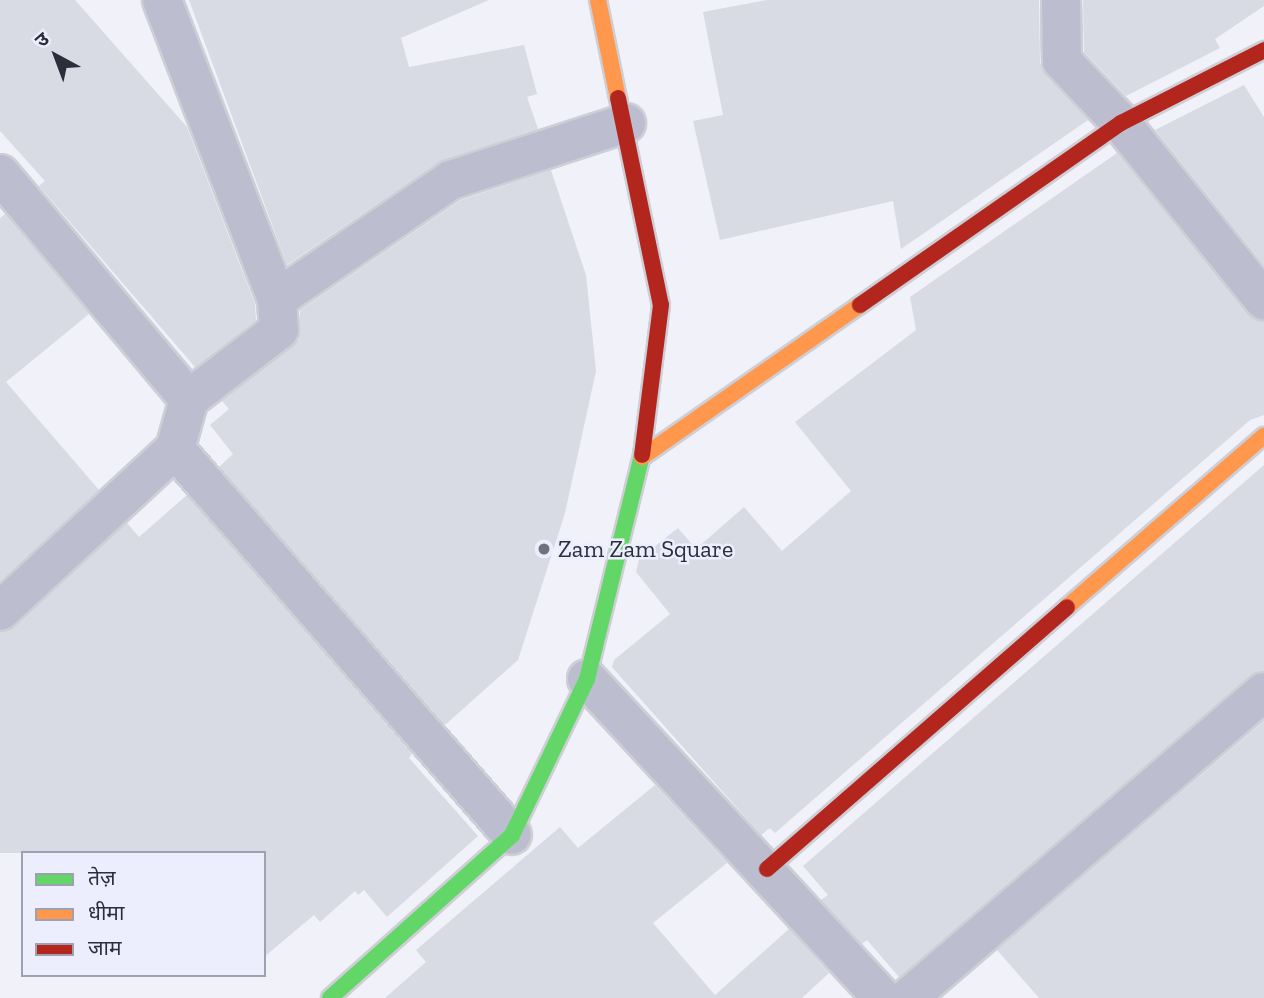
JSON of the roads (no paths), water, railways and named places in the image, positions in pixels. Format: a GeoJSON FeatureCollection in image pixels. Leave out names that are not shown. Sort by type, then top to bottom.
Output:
{"type":"FeatureCollection","features":[{"type":"Feature","properties":{"kind":"street"},"geometry":{"type":"LineString","coordinates":[[0,611],[175,449],[190,398],[279,330],[277,299],[162,0]]}},
{"type":"Feature","properties":{"kind":"street"},"geometry":{"type":"LineString","coordinates":[[330,998],[512,835],[587,679],[642,457],[661,305],[626,123],[598,0]]}},
{"type":"Feature","properties":{"kind":"street"},"geometry":{"type":"LineString","coordinates":[[1060,0],[1062,61],[1121,123],[1264,300]]}},
{"type":"Feature","properties":{"kind":"street"},"geometry":{"type":"LineString","coordinates":[[642,457],[1121,123],[1264,50]]}},
{"type":"Feature","properties":{"kind":"street"},"geometry":{"type":"LineString","coordinates":[[277,299],[451,180],[626,123]]}},
{"type":"Feature","properties":{"kind":"street"},"geometry":{"type":"LineString","coordinates":[[0,174],[190,398]]}},
{"type":"Feature","properties":{"kind":"street"},"geometry":{"type":"LineString","coordinates":[[767,869],[1264,436]]}},
{"type":"Feature","properties":{"kind":"street"},"geometry":{"type":"LineString","coordinates":[[175,449],[512,835]]}},
{"type":"Feature","properties":{"kind":"street"},"geometry":{"type":"LineString","coordinates":[[587,679],[767,869],[882,998]]}},
{"type":"Feature","properties":{"kind":"street"},"geometry":{"type":"LineString","coordinates":[[908,998],[1264,692]]}},
{"type":"Feature","properties":{"kind":"place","name":"Zam Zam Square"},"geometry":{"type":"Point","coordinates":[544,549]}}]}
